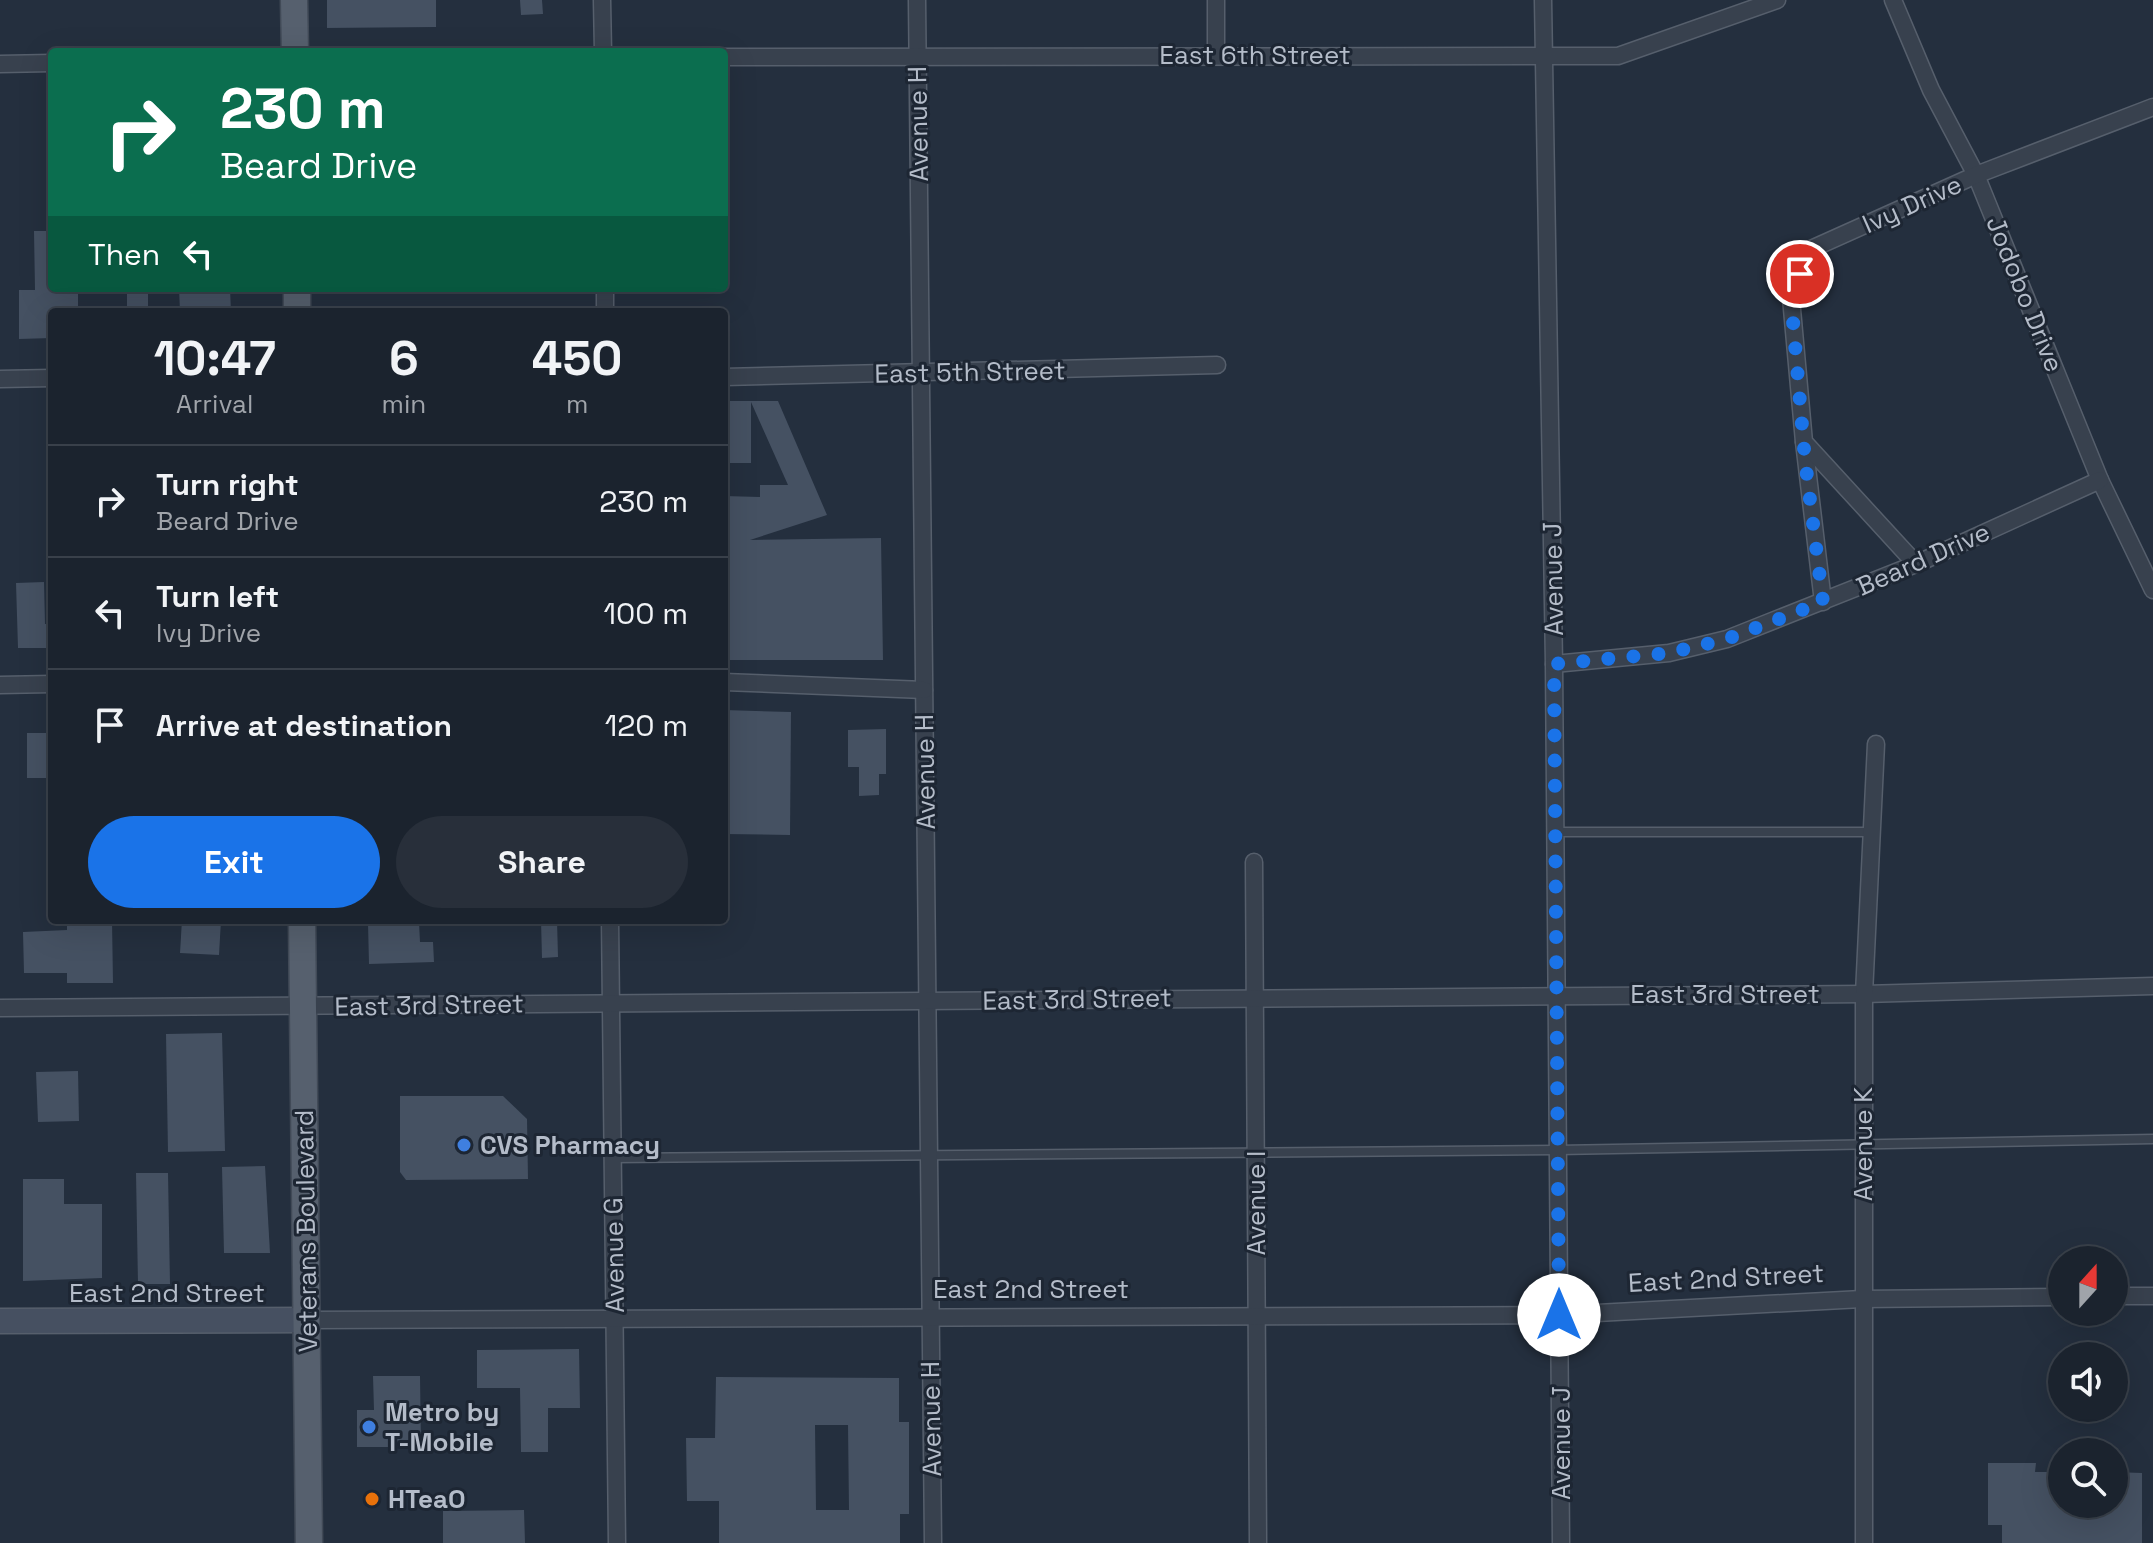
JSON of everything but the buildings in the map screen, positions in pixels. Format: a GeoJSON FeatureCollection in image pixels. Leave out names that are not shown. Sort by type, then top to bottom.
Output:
{"type":"FeatureCollection","features":[{"type":"Feature","properties":{"kind":"main road"},"geometry":{"type":"LineString","coordinates":[[294,0],[295,48]]}},
{"type":"Feature","properties":{"kind":"main road","name":"Veterans Boulevard"},"geometry":{"type":"LineString","coordinates":[[302,924],[309,1543]]}},
{"type":"Feature","properties":{"kind":"street"},"geometry":{"type":"LineString","coordinates":[[602,0],[603,48]]}},
{"type":"Feature","properties":{"kind":"street","name":"Avenue H"},"geometry":{"type":"LineString","coordinates":[[917,0],[933,1543]]}},
{"type":"Feature","properties":{"kind":"street"},"geometry":{"type":"LineString","coordinates":[[1216,0],[1216,55]]}},
{"type":"Feature","properties":{"kind":"street","name":"Avenue J"},"geometry":{"type":"LineString","coordinates":[[1543,0],[1554,664],[1561,1543]]}},
{"type":"Feature","properties":{"kind":"street","name":"East 6th Street"},"geometry":{"type":"LineString","coordinates":[[728,57],[1618,56],[1777,0]]}},
{"type":"Feature","properties":{"kind":"street","name":"Jodobo Drive"},"geometry":{"type":"LineString","coordinates":[[1893,0],[1931,90],[1976,175],[2100,480],[2153,590]]}},
{"type":"Feature","properties":{"kind":"street"},"geometry":{"type":"LineString","coordinates":[[0,64],[48,63]]}},
{"type":"Feature","properties":{"kind":"street","name":"Ivy Drive"},"geometry":{"type":"LineString","coordinates":[[1823,602],[1791,298],[1809,250],[1976,175],[2153,107]]}},
{"type":"Feature","properties":{"kind":"street","name":"East 5th Street"},"geometry":{"type":"LineString","coordinates":[[728,377],[921,375],[1217,365]]}},
{"type":"Feature","properties":{"kind":"street"},"geometry":{"type":"LineString","coordinates":[[0,379],[48,378]]}},
{"type":"Feature","properties":{"kind":"street"},"geometry":{"type":"LineString","coordinates":[[1804,442],[1916,564]]}},
{"type":"Feature","properties":{"kind":"street","name":"Beard Drive"},"geometry":{"type":"LineString","coordinates":[[1554,664],[1669,653],[1727,639],[1916,564],[2100,480]]}},
{"type":"Feature","properties":{"kind":"street"},"geometry":{"type":"LineString","coordinates":[[728,682],[924,690]]}},
{"type":"Feature","properties":{"kind":"street"},"geometry":{"type":"LineString","coordinates":[[0,685],[48,684]]}},
{"type":"Feature","properties":{"kind":"street","name":"Avenue K"},"geometry":{"type":"LineString","coordinates":[[1864,1543],[1864,994],[1876,744]]}},
{"type":"Feature","properties":{"kind":"street","name":"Avenue I"},"geometry":{"type":"LineString","coordinates":[[1254,862],[1258,1543]]}},
{"type":"Feature","properties":{"kind":"street","name":"Avenue G"},"geometry":{"type":"LineString","coordinates":[[610,924],[617,1543]]}},
{"type":"Feature","properties":{"kind":"street","name":"East 3rd Street"},"geometry":{"type":"LineString","coordinates":[[0,1008],[1864,994],[2153,986]]}},
{"type":"Feature","properties":{"kind":"street"},"geometry":{"type":"LineString","coordinates":[[2128,1296],[2153,1296]]}},
{"type":"Feature","properties":{"kind":"street","name":"East 2nd Street"},"geometry":{"type":"LineString","coordinates":[[0,1321],[1559,1315],[1862,1299],[2048,1297]]}},
{"type":"Feature","properties":{"kind":"lane"},"geometry":{"type":"LineString","coordinates":[[1555,832],[1872,832]]}},
{"type":"Feature","properties":{"kind":"lane"},"geometry":{"type":"LineString","coordinates":[[613,1158],[1558,1150],[2153,1139]]}},
{"type":"Feature","properties":{"kind":"place","name":"CVS Pharmacy"},"geometry":{"type":"Point","coordinates":[464,1145]}},
{"type":"Feature","properties":{"kind":"place","name":"Metro by T-Mobile"},"geometry":{"type":"Point","coordinates":[369,1427]}},
{"type":"Feature","properties":{"kind":"place","name":"HTeaO"},"geometry":{"type":"Point","coordinates":[372,1499]}},
{"type":"Feature","properties":{"kind":"route"},"geometry":{"type":"LineString","coordinates":[[1559,1315],[1554,664],[1669,653],[1727,639],[1823,602],[1805,460],[1800,372],[1791,298],[1800,274]]}}]}
